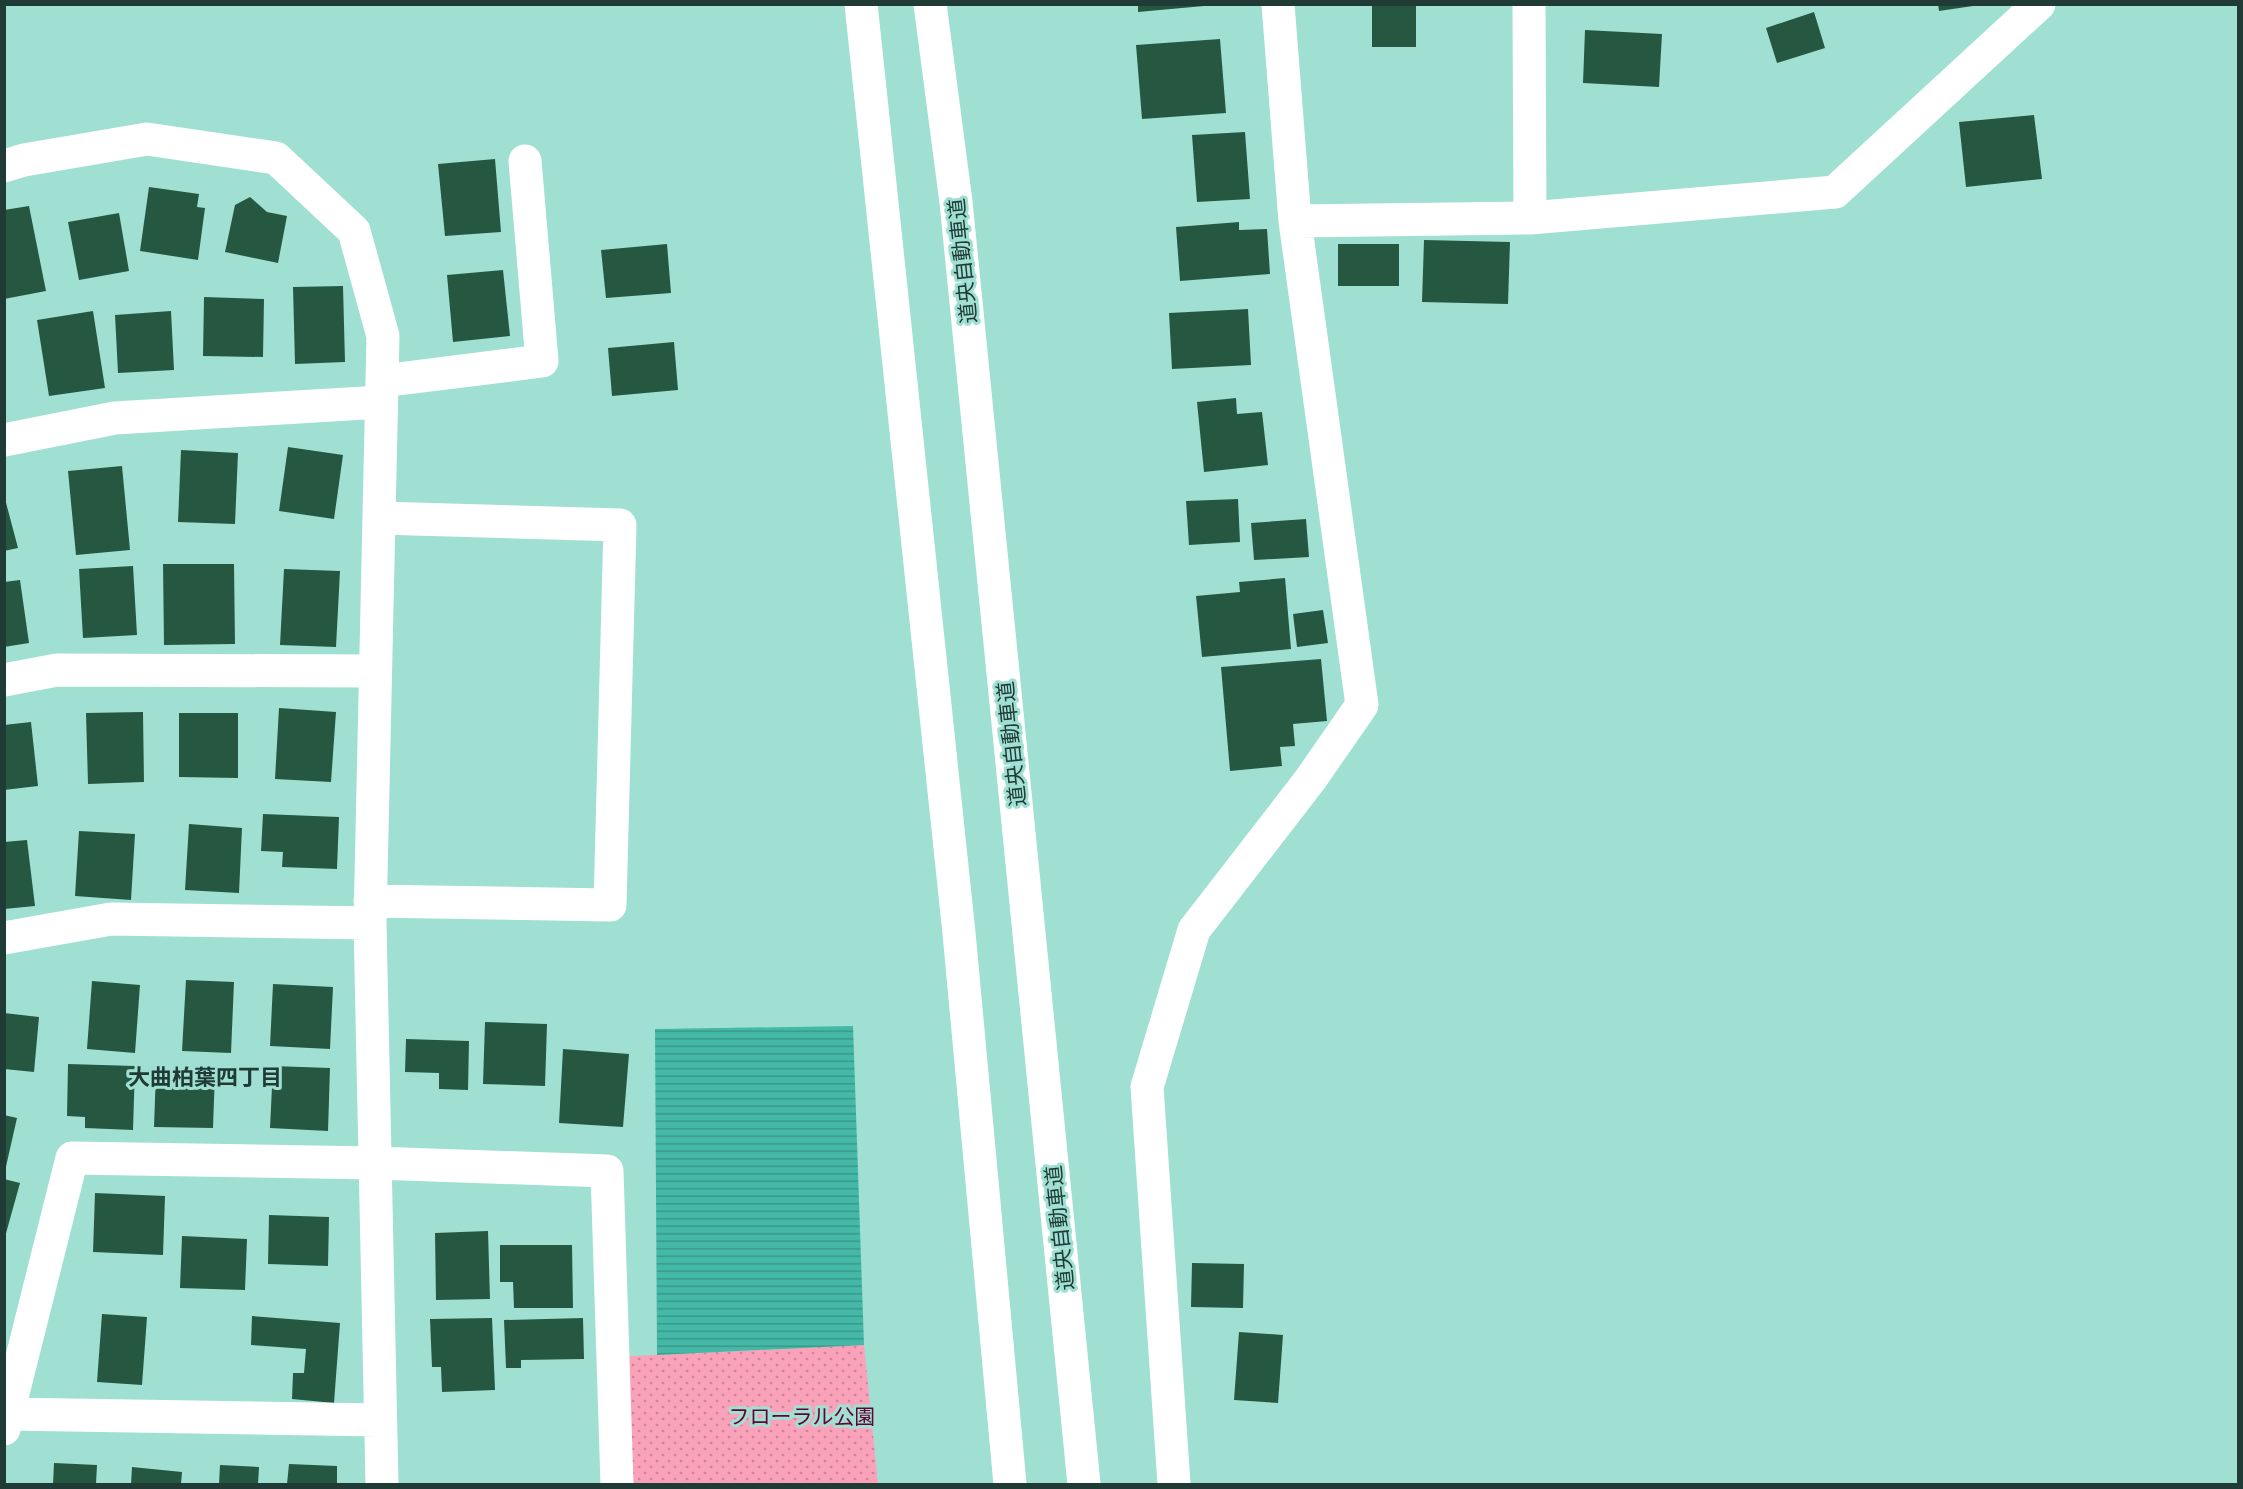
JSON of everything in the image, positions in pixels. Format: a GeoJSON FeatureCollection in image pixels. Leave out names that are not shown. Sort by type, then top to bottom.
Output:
{"type":"FeatureCollection","features":[{"type":"Feature","properties":{"kind":"main road"},"geometry":{"type":"LineString","coordinates":[[861,4],[946,802],[1010,1485]]}},
{"type":"Feature","properties":{"kind":"main road","name":"道央自動車道"},"geometry":{"type":"LineString","coordinates":[[930,4],[956,202],[1084,1485]]}},
{"type":"Feature","properties":{"kind":"main road"},"geometry":{"type":"LineString","coordinates":[[1174,1485],[1147,1087],[1194,930],[1310,780],[1362,705],[1295,221],[1278,4]]}},
{"type":"Feature","properties":{"kind":"main road"},"geometry":{"type":"LineString","coordinates":[[1529,4],[1530,218]]}},
{"type":"Feature","properties":{"kind":"main road"},"geometry":{"type":"LineString","coordinates":[[1295,221],[1530,218],[1835,192],[2039,4]]}},
{"type":"Feature","properties":{"kind":"main road"},"geometry":{"type":"LineString","coordinates":[[4,166],[24,160],[147,139],[276,158],[354,231],[383,336],[370,912],[382,1485]]}},
{"type":"Feature","properties":{"kind":"main road"},"geometry":{"type":"LineString","coordinates":[[4,440],[115,418],[382,391],[542,361],[525,161]]}},
{"type":"Feature","properties":{"kind":"main road"},"geometry":{"type":"LineString","coordinates":[[4,938],[111,920],[610,905],[620,525],[379,518]]}},
{"type":"Feature","properties":{"kind":"main road"},"geometry":{"type":"LineString","coordinates":[[4,680],[57,670],[375,671]]}},
{"type":"Feature","properties":{"kind":"main road"},"geometry":{"type":"LineString","coordinates":[[380,1420],[6,1422],[72,1158],[375,1163],[607,1171],[617,1485]]}},
{"type":"Feature","properties":{"kind":"green space","name":"フローラル公園"},"geometry":{"type":"Polygon","coordinates":[[[864,1345],[878,1484],[617,1484],[613,1357],[864,1345]]]}},
{"type":"Feature","properties":{"kind":"shaded area"},"geometry":{"type":"Polygon","coordinates":[[[853,1026],[864,1345],[657,1355],[655,1029],[853,1026]]]}},
{"type":"Feature","properties":{"kind":"building"},"geometry":{"type":"Polygon","coordinates":[[[1138,4],[1203,4],[1204,6],[1138,12],[1138,4]]]}},
{"type":"Feature","properties":{"kind":"building"},"geometry":{"type":"Polygon","coordinates":[[[1372,4],[1416,4],[1416,47],[1372,47],[1372,4]]]}},
{"type":"Feature","properties":{"kind":"building"},"geometry":{"type":"Polygon","coordinates":[[[1938,4],[1972,4],[1973,6],[1939,11],[1938,4]]]}},
{"type":"Feature","properties":{"kind":"building"},"geometry":{"type":"Polygon","coordinates":[[[1814,12],[1825,48],[1777,63],[1766,28],[1814,12]]]}},
{"type":"Feature","properties":{"kind":"building"},"geometry":{"type":"Polygon","coordinates":[[[1585,30],[1662,34],[1659,87],[1583,83],[1585,30]]]}},
{"type":"Feature","properties":{"kind":"building"},"geometry":{"type":"Polygon","coordinates":[[[1220,39],[1226,113],[1142,119],[1136,45],[1220,39]]]}},
{"type":"Feature","properties":{"kind":"building"},"geometry":{"type":"Polygon","coordinates":[[[2034,115],[2042,179],[1966,187],[1959,122],[2034,115]]]}},
{"type":"Feature","properties":{"kind":"building"},"geometry":{"type":"Polygon","coordinates":[[[1245,132],[1250,199],[1197,202],[1192,135],[1245,132]]]}},
{"type":"Feature","properties":{"kind":"building"},"geometry":{"type":"Polygon","coordinates":[[[495,159],[501,232],[445,236],[438,164],[495,159]]]}},
{"type":"Feature","properties":{"kind":"building"},"geometry":{"type":"Polygon","coordinates":[[[149,187],[199,194],[197,207],[205,208],[198,260],[140,251],[149,187]]]}},
{"type":"Feature","properties":{"kind":"building"},"geometry":{"type":"Polygon","coordinates":[[[250,197],[267,212],[287,216],[278,263],[225,252],[235,205],[250,197]]]}},
{"type":"Feature","properties":{"kind":"building"},"geometry":{"type":"Polygon","coordinates":[[[29,206],[46,291],[4,299],[4,210],[29,206]]]}},
{"type":"Feature","properties":{"kind":"building"},"geometry":{"type":"Polygon","coordinates":[[[119,213],[129,271],[79,280],[68,222],[119,213]]]}},
{"type":"Feature","properties":{"kind":"building"},"geometry":{"type":"Polygon","coordinates":[[[1239,222],[1239,230],[1267,229],[1270,274],[1180,281],[1176,227],[1239,222]]]}},
{"type":"Feature","properties":{"kind":"building"},"geometry":{"type":"Polygon","coordinates":[[[1424,240],[1510,242],[1508,304],[1422,302],[1424,240]]]}},
{"type":"Feature","properties":{"kind":"building"},"geometry":{"type":"Polygon","coordinates":[[[667,244],[671,293],[606,298],[601,250],[667,244]]]}},
{"type":"Feature","properties":{"kind":"building"},"geometry":{"type":"Polygon","coordinates":[[[1338,244],[1399,244],[1399,286],[1338,286],[1338,244]]]}},
{"type":"Feature","properties":{"kind":"building"},"geometry":{"type":"Polygon","coordinates":[[[503,270],[510,336],[453,342],[447,275],[503,270]]]}},
{"type":"Feature","properties":{"kind":"building"},"geometry":{"type":"Polygon","coordinates":[[[343,286],[345,362],[295,364],[293,287],[343,286]]]}},
{"type":"Feature","properties":{"kind":"building"},"geometry":{"type":"Polygon","coordinates":[[[204,297],[264,299],[263,357],[203,356],[204,297]]]}},
{"type":"Feature","properties":{"kind":"building"},"geometry":{"type":"Polygon","coordinates":[[[1248,309],[1251,365],[1172,369],[1169,313],[1248,309]]]}},
{"type":"Feature","properties":{"kind":"building"},"geometry":{"type":"Polygon","coordinates":[[[93,311],[105,388],[49,396],[37,320],[93,311]]]}},
{"type":"Feature","properties":{"kind":"building"},"geometry":{"type":"Polygon","coordinates":[[[171,311],[174,370],[118,373],[115,315],[171,311]]]}},
{"type":"Feature","properties":{"kind":"building"},"geometry":{"type":"Polygon","coordinates":[[[674,342],[678,390],[612,396],[608,348],[674,342]]]}},
{"type":"Feature","properties":{"kind":"building"},"geometry":{"type":"Polygon","coordinates":[[[1236,398],[1237,414],[1262,412],[1268,465],[1204,472],[1197,402],[1236,398]]]}},
{"type":"Feature","properties":{"kind":"building"},"geometry":{"type":"Polygon","coordinates":[[[288,447],[343,455],[334,519],[279,511],[288,447]]]}},
{"type":"Feature","properties":{"kind":"building"},"geometry":{"type":"Polygon","coordinates":[[[181,450],[238,453],[235,524],[178,522],[181,450]]]}},
{"type":"Feature","properties":{"kind":"building"},"geometry":{"type":"Polygon","coordinates":[[[122,466],[130,550],[76,555],[68,471],[122,466]]]}},
{"type":"Feature","properties":{"kind":"building"},"geometry":{"type":"Polygon","coordinates":[[[4,495],[18,548],[4,551],[4,495]]]}},
{"type":"Feature","properties":{"kind":"building"},"geometry":{"type":"Polygon","coordinates":[[[1238,499],[1240,542],[1189,545],[1186,501],[1238,499]]]}},
{"type":"Feature","properties":{"kind":"building"},"geometry":{"type":"Polygon","coordinates":[[[1306,519],[1309,557],[1254,560],[1251,523],[1306,519]]]}},
{"type":"Feature","properties":{"kind":"building"},"geometry":{"type":"Polygon","coordinates":[[[163,564],[234,564],[235,644],[164,645],[163,564]]]}},
{"type":"Feature","properties":{"kind":"building"},"geometry":{"type":"Polygon","coordinates":[[[133,566],[137,635],[83,638],[79,569],[133,566]]]}},
{"type":"Feature","properties":{"kind":"building"},"geometry":{"type":"Polygon","coordinates":[[[284,569],[340,571],[336,647],[280,645],[284,569]]]}},
{"type":"Feature","properties":{"kind":"building"},"geometry":{"type":"Polygon","coordinates":[[[1285,578],[1291,649],[1202,657],[1196,596],[1240,592],[1239,582],[1285,578]]]}},
{"type":"Feature","properties":{"kind":"building"},"geometry":{"type":"Polygon","coordinates":[[[20,580],[29,643],[4,647],[4,582],[20,580]]]}},
{"type":"Feature","properties":{"kind":"building"},"geometry":{"type":"Polygon","coordinates":[[[1323,610],[1328,643],[1297,647],[1293,614],[1323,610]]]}},
{"type":"Feature","properties":{"kind":"building"},"geometry":{"type":"Polygon","coordinates":[[[1321,659],[1327,721],[1293,724],[1295,746],[1280,747],[1282,766],[1230,771],[1221,667],[1321,659]]]}},
{"type":"Feature","properties":{"kind":"building"},"geometry":{"type":"Polygon","coordinates":[[[279,708],[336,712],[331,782],[275,779],[279,708]]]}},
{"type":"Feature","properties":{"kind":"building"},"geometry":{"type":"Polygon","coordinates":[[[143,712],[144,782],[88,784],[86,713],[143,712]]]}},
{"type":"Feature","properties":{"kind":"building"},"geometry":{"type":"Polygon","coordinates":[[[179,713],[238,713],[238,778],[179,777],[179,713]]]}},
{"type":"Feature","properties":{"kind":"building"},"geometry":{"type":"Polygon","coordinates":[[[31,722],[38,786],[4,790],[4,725],[31,722]]]}},
{"type":"Feature","properties":{"kind":"building"},"geometry":{"type":"Polygon","coordinates":[[[263,814],[339,817],[337,869],[282,867],[283,852],[261,851],[263,814]]]}},
{"type":"Feature","properties":{"kind":"building"},"geometry":{"type":"Polygon","coordinates":[[[189,824],[242,828],[239,893],[185,890],[189,824]]]}},
{"type":"Feature","properties":{"kind":"building"},"geometry":{"type":"Polygon","coordinates":[[[79,831],[135,834],[131,900],[75,896],[79,831]]]}},
{"type":"Feature","properties":{"kind":"building"},"geometry":{"type":"Polygon","coordinates":[[[27,840],[35,906],[4,909],[4,842],[27,840]]]}},
{"type":"Feature","properties":{"kind":"building"},"geometry":{"type":"Polygon","coordinates":[[[186,980],[234,982],[231,1053],[182,1051],[186,980]]]}},
{"type":"Feature","properties":{"kind":"building"},"geometry":{"type":"Polygon","coordinates":[[[92,981],[140,985],[135,1053],[87,1049],[92,981]]]}},
{"type":"Feature","properties":{"kind":"building"},"geometry":{"type":"Polygon","coordinates":[[[273,984],[333,987],[330,1049],[270,1046],[273,984]]]}},
{"type":"Feature","properties":{"kind":"building"},"geometry":{"type":"Polygon","coordinates":[[[4,1013],[39,1017],[34,1072],[4,1069],[4,1013]]]}},
{"type":"Feature","properties":{"kind":"building"},"geometry":{"type":"Polygon","coordinates":[[[485,1022],[547,1024],[545,1086],[483,1084],[485,1022]]]}},
{"type":"Feature","properties":{"kind":"building"},"geometry":{"type":"Polygon","coordinates":[[[406,1039],[469,1041],[468,1090],[439,1089],[439,1073],[405,1072],[406,1039]]]}},
{"type":"Feature","properties":{"kind":"building"},"geometry":{"type":"Polygon","coordinates":[[[563,1049],[629,1054],[623,1127],[559,1123],[563,1049]]]}},
{"type":"Feature","properties":{"kind":"building"},"geometry":{"type":"Polygon","coordinates":[[[68,1064],[135,1066],[133,1130],[85,1128],[85,1117],[67,1116],[68,1064]]]}},
{"type":"Feature","properties":{"kind":"building"},"geometry":{"type":"Polygon","coordinates":[[[273,1066],[330,1068],[328,1131],[270,1128],[273,1066]]]}},
{"type":"Feature","properties":{"kind":"building"},"geometry":{"type":"Polygon","coordinates":[[[156,1070],[215,1072],[213,1128],[154,1127],[156,1070]]]}},
{"type":"Feature","properties":{"kind":"building"},"geometry":{"type":"Polygon","coordinates":[[[4,1115],[17,1118],[5,1171],[4,1171],[4,1115]]]}},
{"type":"Feature","properties":{"kind":"building"},"geometry":{"type":"Polygon","coordinates":[[[4,1179],[20,1183],[5,1237],[4,1236],[4,1179]]]}},
{"type":"Feature","properties":{"kind":"building"},"geometry":{"type":"Polygon","coordinates":[[[95,1193],[165,1196],[163,1255],[93,1252],[95,1193]]]}},
{"type":"Feature","properties":{"kind":"building"},"geometry":{"type":"Polygon","coordinates":[[[269,1215],[329,1217],[328,1266],[268,1264],[269,1215]]]}},
{"type":"Feature","properties":{"kind":"building"},"geometry":{"type":"Polygon","coordinates":[[[488,1231],[490,1299],[436,1300],[435,1233],[488,1231]]]}},
{"type":"Feature","properties":{"kind":"building"},"geometry":{"type":"Polygon","coordinates":[[[182,1236],[247,1239],[245,1290],[180,1288],[182,1236]]]}},
{"type":"Feature","properties":{"kind":"building"},"geometry":{"type":"Polygon","coordinates":[[[500,1245],[572,1245],[573,1308],[514,1308],[513,1282],[500,1282],[500,1245]]]}},
{"type":"Feature","properties":{"kind":"building"},"geometry":{"type":"Polygon","coordinates":[[[1192,1263],[1244,1264],[1243,1308],[1191,1307],[1192,1263]]]}},
{"type":"Feature","properties":{"kind":"building"},"geometry":{"type":"Polygon","coordinates":[[[102,1314],[147,1317],[142,1385],[97,1382],[102,1314]]]}},
{"type":"Feature","properties":{"kind":"building"},"geometry":{"type":"Polygon","coordinates":[[[252,1316],[340,1323],[334,1403],[292,1399],[293,1373],[304,1373],[306,1349],[251,1345],[252,1316]]]}},
{"type":"Feature","properties":{"kind":"building"},"geometry":{"type":"Polygon","coordinates":[[[492,1318],[495,1390],[442,1392],[441,1367],[432,1367],[430,1319],[492,1318]]]}},
{"type":"Feature","properties":{"kind":"building"},"geometry":{"type":"Polygon","coordinates":[[[583,1318],[584,1359],[521,1360],[521,1368],[506,1368],[504,1320],[583,1318]]]}},
{"type":"Feature","properties":{"kind":"building"},"geometry":{"type":"Polygon","coordinates":[[[1239,1332],[1283,1335],[1278,1403],[1234,1400],[1239,1332]]]}},
{"type":"Feature","properties":{"kind":"building"},"geometry":{"type":"Polygon","coordinates":[[[54,1463],[97,1465],[96,1484],[53,1484],[54,1463]]]}},
{"type":"Feature","properties":{"kind":"building"},"geometry":{"type":"Polygon","coordinates":[[[289,1464],[337,1466],[337,1484],[287,1484],[289,1464]]]}},
{"type":"Feature","properties":{"kind":"building"},"geometry":{"type":"Polygon","coordinates":[[[220,1465],[259,1467],[258,1484],[219,1484],[220,1465]]]}},
{"type":"Feature","properties":{"kind":"building"},"geometry":{"type":"Polygon","coordinates":[[[132,1467],[182,1472],[181,1484],[131,1484],[132,1467]]]}},
{"type":"Feature","properties":{"kind":"district","name":"大曲柏葉四丁目"},"geometry":{"type":"Point","coordinates":[205,1077]}}]}
